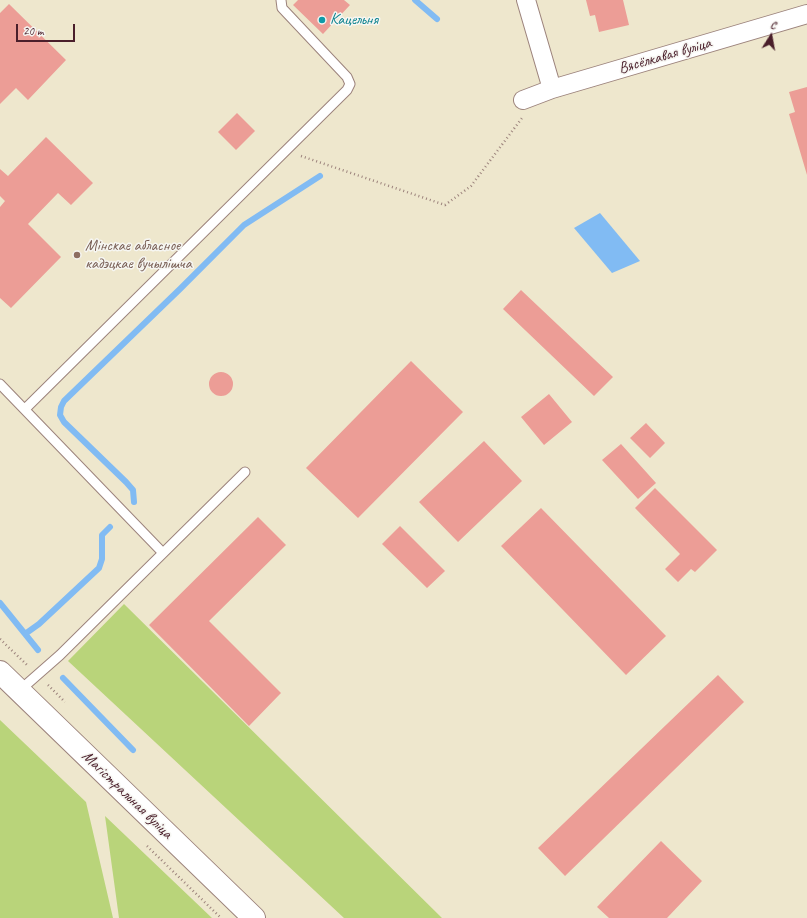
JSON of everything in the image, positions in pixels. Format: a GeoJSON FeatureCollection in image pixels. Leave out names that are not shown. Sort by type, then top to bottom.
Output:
{"type":"FeatureCollection","features":[{"type":"Feature","properties":{"kind":"main road","name":"Магістральная вуліца"},"geometry":{"type":"LineString","coordinates":[[0,672],[254,918]]}},
{"type":"Feature","properties":{"kind":"street"},"geometry":{"type":"LineString","coordinates":[[526,0],[546,91]]}},
{"type":"Feature","properties":{"kind":"street","name":"Вясёлкавая вуліца"},"geometry":{"type":"LineString","coordinates":[[523,100],[546,91],[807,14]]}},
{"type":"Feature","properties":{"kind":"lane"},"geometry":{"type":"LineString","coordinates":[[25,409],[347,90],[350,84],[347,77],[282,8],[281,0]]}},
{"type":"Feature","properties":{"kind":"lane"},"geometry":{"type":"LineString","coordinates":[[0,384],[163,553]]}},
{"type":"Feature","properties":{"kind":"lane"},"geometry":{"type":"LineString","coordinates":[[19,691],[60,654],[245,472]]}},
{"type":"Feature","properties":{"kind":"path"},"geometry":{"type":"LineString","coordinates":[[287,151],[445,205],[471,186],[546,91]]}},
{"type":"Feature","properties":{"kind":"green space"},"geometry":{"type":"Polygon","coordinates":[[[124,604],[442,918],[344,918],[68,661],[124,604]]]}},
{"type":"Feature","properties":{"kind":"green space"},"geometry":{"type":"Polygon","coordinates":[[[0,720],[86,802],[113,918],[0,918],[0,720]]]}},
{"type":"Feature","properties":{"kind":"green space"},"geometry":{"type":"Polygon","coordinates":[[[105,816],[212,918],[119,918],[105,816]]]}},
{"type":"Feature","properties":{"kind":"water"},"geometry":{"type":"Polygon","coordinates":[[[600,213],[640,261],[612,273],[574,228],[600,213]]]}},
{"type":"Feature","properties":{"kind":"building","name":"Кацельня"},"geometry":{"type":"Polygon","coordinates":[[[298,0],[344,0],[350,5],[323,34],[293,5],[298,0]]]}},
{"type":"Feature","properties":{"kind":"building"},"geometry":{"type":"Polygon","coordinates":[[[586,0],[623,0],[629,25],[599,32],[595,15],[590,16],[586,0]]]}},
{"type":"Feature","properties":{"kind":"building"},"geometry":{"type":"Polygon","coordinates":[[[9,4],[66,60],[28,100],[16,88],[0,104],[0,13],[9,4]]]}},
{"type":"Feature","properties":{"kind":"building"},"geometry":{"type":"Polygon","coordinates":[[[807,87],[807,175],[789,114],[795,112],[789,92],[807,87]]]}},
{"type":"Feature","properties":{"kind":"building"},"geometry":{"type":"Polygon","coordinates":[[[237,113],[255,131],[236,150],[218,132],[237,113]]]}},
{"type":"Feature","properties":{"kind":"building"},"geometry":{"type":"Polygon","coordinates":[[[46,137],[93,183],[71,205],[58,193],[28,224],[61,257],[11,308],[0,298],[0,207],[5,201],[0,196],[0,169],[8,176],[46,137]]]}},
{"type":"Feature","properties":{"kind":"building"},"geometry":{"type":"Polygon","coordinates":[[[521,290],[613,377],[594,396],[503,309],[521,290]]]}},
{"type":"Feature","properties":{"kind":"building"},"geometry":{"type":"Polygon","coordinates":[[[411,361],[463,412],[358,518],[306,468],[411,361]]]}},
{"type":"Feature","properties":{"kind":"building"},"geometry":{"type":"Polygon","coordinates":[[[221,372],[226,373],[232,379],[232,389],[226,395],[221,396],[216,395],[210,389],[209,384],[210,379],[216,373],[221,372]]]}},
{"type":"Feature","properties":{"kind":"building"},"geometry":{"type":"Polygon","coordinates":[[[549,394],[572,422],[544,445],[521,417],[549,394]]]}},
{"type":"Feature","properties":{"kind":"building"},"geometry":{"type":"Polygon","coordinates":[[[646,423],[665,443],[650,458],[630,438],[646,423]]]}},
{"type":"Feature","properties":{"kind":"building"},"geometry":{"type":"Polygon","coordinates":[[[484,441],[522,481],[458,542],[419,502],[484,441]]]}},
{"type":"Feature","properties":{"kind":"building"},"geometry":{"type":"Polygon","coordinates":[[[621,444],[656,483],[638,499],[602,460],[621,444]]]}},
{"type":"Feature","properties":{"kind":"building"},"geometry":{"type":"Polygon","coordinates":[[[655,488],[717,550],[695,572],[691,569],[678,582],[665,569],[680,554],[635,508],[655,488]]]}},
{"type":"Feature","properties":{"kind":"building"},"geometry":{"type":"Polygon","coordinates":[[[541,508],[666,636],[626,675],[501,546],[541,508]]]}},
{"type":"Feature","properties":{"kind":"building"},"geometry":{"type":"Polygon","coordinates":[[[258,517],[286,545],[209,621],[281,693],[249,726],[149,625],[258,517]]]}},
{"type":"Feature","properties":{"kind":"building"},"geometry":{"type":"Polygon","coordinates":[[[400,526],[445,571],[427,588],[382,544],[400,526]]]}},
{"type":"Feature","properties":{"kind":"building"},"geometry":{"type":"Polygon","coordinates":[[[718,675],[744,702],[565,876],[538,848],[718,675]]]}},
{"type":"Feature","properties":{"kind":"building"},"geometry":{"type":"Polygon","coordinates":[[[661,841],[702,881],[667,918],[609,918],[597,907],[661,841]]]}},
{"type":"Feature","properties":{"kind":"waterway"},"geometry":{"type":"LineString","coordinates":[[415,0],[437,19]]}},
{"type":"Feature","properties":{"kind":"waterway"},"geometry":{"type":"LineString","coordinates":[[134,502],[133,490],[64,422],[60,415],[61,407],[64,401],[244,225],[320,176]]}},
{"type":"Feature","properties":{"kind":"waterway"},"geometry":{"type":"LineString","coordinates":[[25,634],[39,624],[99,568],[102,559],[102,535],[110,527]]}},
{"type":"Feature","properties":{"kind":"waterway"},"geometry":{"type":"LineString","coordinates":[[0,603],[38,650]]}},
{"type":"Feature","properties":{"kind":"waterway"},"geometry":{"type":"LineString","coordinates":[[63,678],[133,750]]}},
{"type":"Feature","properties":{"kind":"place","name":"Кацельня"},"geometry":{"type":"Point","coordinates":[322,20]}},
{"type":"Feature","properties":{"kind":"place","name":"Мінскае абласное кадэцкае вучылішча"},"geometry":{"type":"Point","coordinates":[77,255]}}]}
